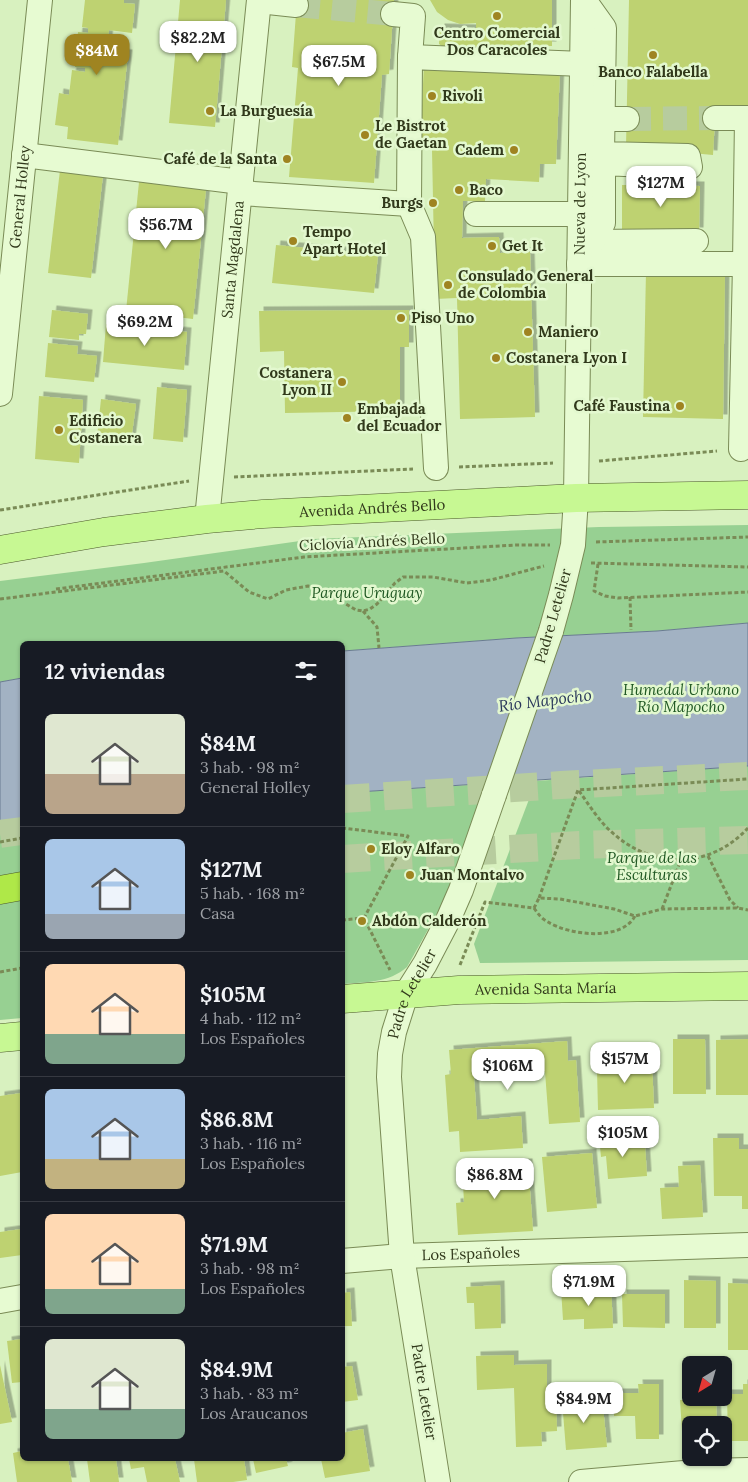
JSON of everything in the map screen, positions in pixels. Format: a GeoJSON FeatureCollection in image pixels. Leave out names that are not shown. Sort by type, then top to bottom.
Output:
{"type":"FeatureCollection","features":[{"type":"Feature","properties":{"kind":"highway"},"geometry":{"type":"LineString","coordinates":[[0,890],[20,886]]}},
{"type":"Feature","properties":{"kind":"main road","name":"Avenida Andrés Bello"},"geometry":{"type":"LineString","coordinates":[[0,550],[104,532],[207,518],[576,498],[748,496]]}},
{"type":"Feature","properties":{"kind":"main road","name":"Avenida Santa María"},"geometry":{"type":"LineString","coordinates":[[345,999],[459,990],[748,986]]}},
{"type":"Feature","properties":{"kind":"main road"},"geometry":{"type":"LineString","coordinates":[[0,1038],[20,1036]]}},
{"type":"Feature","properties":{"kind":"street","name":"General Holley"},"geometry":{"type":"LineString","coordinates":[[0,394],[2,353],[40,0]]}},
{"type":"Feature","properties":{"kind":"street"},"geometry":{"type":"LineString","coordinates":[[579,264],[603,223],[603,163],[690,167],[688,156],[602,154],[604,28],[584,0]]}},
{"type":"Feature","properties":{"kind":"street","name":"Nueva de Lyon"},"geometry":{"type":"LineString","coordinates":[[576,498],[584,0]]}},
{"type":"Feature","properties":{"kind":"street"},"geometry":{"type":"LineString","coordinates":[[259,1],[296,5]]}},
{"type":"Feature","properties":{"kind":"street","name":"Santa Magdalena"},"geometry":{"type":"LineString","coordinates":[[207,518],[259,1]]}},
{"type":"Feature","properties":{"kind":"street"},"geometry":{"type":"LineString","coordinates":[[393,14],[412,16],[409,204],[422,237],[436,468]]}},
{"type":"Feature","properties":{"kind":"street"},"geometry":{"type":"LineString","coordinates":[[410,57],[583,64]]}},
{"type":"Feature","properties":{"kind":"street"},"geometry":{"type":"LineString","coordinates":[[714,118],[747,118],[741,449]]}},
{"type":"Feature","properties":{"kind":"street"},"geometry":{"type":"LineString","coordinates":[[602,119],[627,119]]}},
{"type":"Feature","properties":{"kind":"street"},"geometry":{"type":"LineString","coordinates":[[24,155],[240,188],[409,204]]}},
{"type":"Feature","properties":{"kind":"street"},"geometry":{"type":"LineString","coordinates":[[476,214],[580,214]]}},
{"type":"Feature","properties":{"kind":"street"},"geometry":{"type":"LineString","coordinates":[[592,242],[696,241]]}},
{"type":"Feature","properties":{"kind":"street"},"geometry":{"type":"LineString","coordinates":[[579,264],[745,264]]}},
{"type":"Feature","properties":{"kind":"street","name":"Padre Letelier"},"geometry":{"type":"LineString","coordinates":[[438,1482],[402,1256],[389,1077],[390,1054],[399,1013],[406,994],[425,964],[448,920],[460,890],[551,631],[571,552],[576,498]]}},
{"type":"Feature","properties":{"kind":"street","name":"Los Españoles"},"geometry":{"type":"LineString","coordinates":[[345,1261],[402,1256],[748,1245]]}},
{"type":"Feature","properties":{"kind":"street"},"geometry":{"type":"LineString","coordinates":[[0,1301],[20,1297]]}},
{"type":"Feature","properties":{"kind":"street"},"geometry":{"type":"LineString","coordinates":[[580,1482],[707,1471],[748,1470]]}},
{"type":"Feature","properties":{"kind":"path"},"geometry":{"type":"LineString","coordinates":[[0,510],[211,478],[577,462],[741,449]]}},
{"type":"Feature","properties":{"kind":"path","name":"Ciclovía Andrés Bello"},"geometry":{"type":"LineString","coordinates":[[0,598],[304,556],[517,546],[571,552],[601,542],[748,537]]}},
{"type":"Feature","properties":{"kind":"path"},"geometry":{"type":"LineString","coordinates":[[0,598],[224,571],[249,592],[268,599],[286,590],[308,586],[320,588],[356,610],[363,611],[370,610],[403,577],[433,577],[466,582],[491,580],[571,552],[598,564],[748,567]]}},
{"type":"Feature","properties":{"kind":"path"},"geometry":{"type":"LineString","coordinates":[[598,564],[594,591],[605,596],[618,598],[748,592]]}},
{"type":"Feature","properties":{"kind":"path"},"geometry":{"type":"LineString","coordinates":[[630,597],[631,630]]}},
{"type":"Feature","properties":{"kind":"path"},"geometry":{"type":"LineString","coordinates":[[363,611],[377,626],[379,648]]}},
{"type":"Feature","properties":{"kind":"path"},"geometry":{"type":"LineString","coordinates":[[578,790],[748,779]]}},
{"type":"Feature","properties":{"kind":"path"},"geometry":{"type":"LineString","coordinates":[[578,790],[603,824],[622,841],[654,856],[681,860],[708,856],[732,843],[748,828]]}},
{"type":"Feature","properties":{"kind":"path"},"geometry":{"type":"LineString","coordinates":[[534,908],[578,790]]}},
{"type":"Feature","properties":{"kind":"path"},"geometry":{"type":"LineString","coordinates":[[345,828],[408,836],[364,918]]}},
{"type":"Feature","properties":{"kind":"path"},"geometry":{"type":"LineString","coordinates":[[0,842],[20,838]]}},
{"type":"Feature","properties":{"kind":"path"},"geometry":{"type":"LineString","coordinates":[[708,856],[730,900],[738,908]]}},
{"type":"Feature","properties":{"kind":"path"},"geometry":{"type":"LineString","coordinates":[[662,909],[681,860]]}},
{"type":"Feature","properties":{"kind":"path"},"geometry":{"type":"LineString","coordinates":[[539,898],[560,899],[614,909],[635,916],[662,909],[738,908],[748,910]]}},
{"type":"Feature","properties":{"kind":"path"},"geometry":{"type":"LineString","coordinates":[[459,990],[458,970],[485,902],[534,908]]}},
{"type":"Feature","properties":{"kind":"path"},"geometry":{"type":"LineString","coordinates":[[534,908],[538,915],[557,927],[591,933],[616,931],[633,920],[635,916]]}},
{"type":"Feature","properties":{"kind":"path"},"geometry":{"type":"LineString","coordinates":[[345,920],[364,918]]}},
{"type":"Feature","properties":{"kind":"path"},"geometry":{"type":"LineString","coordinates":[[364,918],[390,970]]}},
{"type":"Feature","properties":{"kind":"path"},"geometry":{"type":"LineString","coordinates":[[0,972],[20,968]]}},
{"type":"Feature","properties":{"kind":"green space","name":"Parque Uruguay"},"geometry":{"type":"Polygon","coordinates":[[[748,525],[748,623],[657,631],[516,638],[345,651],[345,641],[20,641],[20,678],[0,682],[0,581],[314,539],[599,527],[748,525]]]}},
{"type":"Feature","properties":{"kind":"green space","name":"Parque de las Esculturas"},"geometry":{"type":"Polygon","coordinates":[[[748,766],[748,960],[480,963],[474,944],[536,781],[748,766]]]}},
{"type":"Feature","properties":{"kind":"green space"},"geometry":{"type":"Polygon","coordinates":[[[485,784],[449,892],[407,967],[385,979],[345,984],[345,793],[485,784]]]}},
{"type":"Feature","properties":{"kind":"green space"},"geometry":{"type":"Polygon","coordinates":[[[20,820],[20,1018],[0,1020],[0,824],[20,820]]]}},
{"type":"Feature","properties":{"kind":"water","name":"Humedal Urbano Río Mapocho"},"geometry":{"type":"Polygon","coordinates":[[[748,623],[748,766],[345,793],[345,651],[516,638],[657,631],[748,623]]]}},
{"type":"Feature","properties":{"kind":"water"},"geometry":{"type":"Polygon","coordinates":[[[20,678],[20,820],[0,824],[0,682],[20,678]]]}},
{"type":"Feature","properties":{"kind":"building"},"geometry":{"type":"Polygon","coordinates":[[[85,0],[124,0],[124,3],[135,4],[132,33],[109,30],[108,40],[112,40],[111,52],[128,54],[118,145],[67,139],[68,127],[55,125],[59,93],[69,95],[72,70],[85,72],[85,68],[75,67],[78,32],[88,33],[88,28],[82,27],[85,0]]]}},
{"type":"Feature","properties":{"kind":"building"},"geometry":{"type":"Polygon","coordinates":[[[180,0],[226,0],[215,127],[169,123],[180,0]]]}},
{"type":"Feature","properties":{"kind":"building"},"geometry":{"type":"Polygon","coordinates":[[[297,0],[394,0],[389,74],[382,75],[374,183],[289,177],[298,68],[292,67],[297,0]]]}},
{"type":"Feature","properties":{"kind":"building"},"geometry":{"type":"Polygon","coordinates":[[[430,0],[552,0],[552,46],[535,46],[534,59],[456,56],[439,44],[440,28],[476,29],[476,23],[460,24],[448,20],[437,12],[430,0]]]}},
{"type":"Feature","properties":{"kind":"building"},"geometry":{"type":"Polygon","coordinates":[[[629,0],[748,0],[748,118],[715,118],[713,155],[626,147],[629,0]]]}},
{"type":"Feature","properties":{"kind":"building"},"geometry":{"type":"Polygon","coordinates":[[[424,63],[560,70],[556,164],[540,164],[539,182],[486,179],[485,201],[463,201],[462,238],[499,237],[500,253],[530,252],[535,417],[460,419],[457,298],[435,299],[432,150],[420,149],[424,63]]]}},
{"type":"Feature","properties":{"kind":"building"},"geometry":{"type":"Polygon","coordinates":[[[60,170],[103,175],[91,278],[48,273],[60,170]]]}},
{"type":"Feature","properties":{"kind":"building"},"geometry":{"type":"Polygon","coordinates":[[[139,182],[206,189],[193,319],[126,311],[139,182]]]}},
{"type":"Feature","properties":{"kind":"building"},"geometry":{"type":"Polygon","coordinates":[[[622,185],[700,186],[699,232],[622,230],[622,185]]]}},
{"type":"Feature","properties":{"kind":"building"},"geometry":{"type":"Polygon","coordinates":[[[276,245],[378,255],[374,293],[272,283],[276,245]]]}},
{"type":"Feature","properties":{"kind":"building"},"geometry":{"type":"Polygon","coordinates":[[[646,271],[725,273],[723,419],[643,417],[646,271]]]}},
{"type":"Feature","properties":{"kind":"building"},"geometry":{"type":"Polygon","coordinates":[[[52,310],[88,314],[86,334],[79,334],[79,340],[49,337],[52,310]]]}},
{"type":"Feature","properties":{"kind":"building","name":"Costanera Lyon II"},"geometry":{"type":"Polygon","coordinates":[[[409,310],[409,347],[400,347],[400,411],[285,413],[284,351],[260,352],[259,311],[409,310]]]}},
{"type":"Feature","properties":{"kind":"building"},"geometry":{"type":"Polygon","coordinates":[[[106,324],[187,332],[184,370],[103,362],[106,324]]]}},
{"type":"Feature","properties":{"kind":"building"},"geometry":{"type":"Polygon","coordinates":[[[48,343],[78,346],[77,354],[97,356],[94,382],[45,377],[48,343]]]}},
{"type":"Feature","properties":{"kind":"building"},"geometry":{"type":"Polygon","coordinates":[[[157,387],[187,390],[183,442],[153,439],[157,387]]]}},
{"type":"Feature","properties":{"kind":"building","name":"Edificio Costanera"},"geometry":{"type":"Polygon","coordinates":[[[39,396],[83,400],[79,463],[35,459],[39,396]]]}},
{"type":"Feature","properties":{"kind":"building"},"geometry":{"type":"Polygon","coordinates":[[[101,399],[136,404],[131,441],[97,437],[101,399]]]}},
{"type":"Feature","properties":{"kind":"building"},"geometry":{"type":"Polygon","coordinates":[[[673,1039],[705,1039],[706,1094],[673,1094],[673,1039]]]}},
{"type":"Feature","properties":{"kind":"building"},"geometry":{"type":"Polygon","coordinates":[[[748,1039],[748,1095],[716,1095],[716,1040],[748,1039]]]}},
{"type":"Feature","properties":{"kind":"building"},"geometry":{"type":"Polygon","coordinates":[[[567,1041],[568,1061],[576,1060],[580,1122],[549,1124],[545,1072],[474,1077],[477,1120],[521,1116],[523,1148],[460,1152],[459,1131],[449,1132],[445,1075],[451,1074],[449,1050],[567,1041]]]}},
{"type":"Feature","properties":{"kind":"building"},"geometry":{"type":"Polygon","coordinates":[[[628,1054],[628,1063],[652,1062],[654,1108],[598,1110],[597,1070],[606,1070],[605,1055],[628,1054]]]}},
{"type":"Feature","properties":{"kind":"building"},"geometry":{"type":"Polygon","coordinates":[[[20,1093],[20,1172],[0,1176],[0,1096],[20,1093]]]}},
{"type":"Feature","properties":{"kind":"building"},"geometry":{"type":"Polygon","coordinates":[[[619,1135],[620,1146],[645,1144],[647,1176],[608,1179],[606,1156],[601,1157],[599,1136],[619,1135]]]}},
{"type":"Feature","properties":{"kind":"building"},"geometry":{"type":"Polygon","coordinates":[[[713,1138],[739,1138],[739,1149],[748,1149],[748,1209],[742,1209],[742,1196],[714,1196],[713,1138]]]}},
{"type":"Feature","properties":{"kind":"building"},"geometry":{"type":"Polygon","coordinates":[[[592,1153],[597,1208],[547,1212],[542,1157],[592,1153]]]}},
{"type":"Feature","properties":{"kind":"building"},"geometry":{"type":"Polygon","coordinates":[[[528,1163],[533,1231],[458,1235],[456,1203],[464,1202],[462,1167],[528,1163]]]}},
{"type":"Feature","properties":{"kind":"building"},"geometry":{"type":"Polygon","coordinates":[[[700,1165],[703,1217],[662,1219],[660,1188],[679,1187],[678,1166],[700,1165]]]}},
{"type":"Feature","properties":{"kind":"building"},"geometry":{"type":"Polygon","coordinates":[[[20,1229],[20,1255],[0,1258],[0,1232],[20,1229]]]}},
{"type":"Feature","properties":{"kind":"building"},"geometry":{"type":"Polygon","coordinates":[[[684,1280],[716,1281],[716,1328],[684,1328],[684,1280]]]}},
{"type":"Feature","properties":{"kind":"building"},"geometry":{"type":"Polygon","coordinates":[[[728,1283],[748,1284],[748,1350],[728,1350],[728,1283]]]}},
{"type":"Feature","properties":{"kind":"building"},"geometry":{"type":"Polygon","coordinates":[[[500,1285],[501,1328],[475,1329],[474,1303],[467,1303],[466,1287],[500,1285]]]}},
{"type":"Feature","properties":{"kind":"building"},"geometry":{"type":"Polygon","coordinates":[[[588,1285],[611,1285],[613,1328],[584,1329],[584,1319],[563,1320],[561,1289],[575,1289],[575,1296],[589,1295],[588,1285]]]}},
{"type":"Feature","properties":{"kind":"building"},"geometry":{"type":"Polygon","coordinates":[[[350,1292],[352,1326],[345,1326],[345,1293],[350,1292]]]}},
{"type":"Feature","properties":{"kind":"building"},"geometry":{"type":"Polygon","coordinates":[[[622,1294],[665,1294],[665,1328],[623,1327],[622,1294]]]}},
{"type":"Feature","properties":{"kind":"building"},"geometry":{"type":"Polygon","coordinates":[[[20,1339],[20,1382],[12,1383],[7,1341],[20,1339]]]}},
{"type":"Feature","properties":{"kind":"building"},"geometry":{"type":"Polygon","coordinates":[[[514,1355],[514,1365],[547,1364],[547,1396],[556,1396],[557,1431],[541,1432],[542,1446],[516,1447],[514,1388],[477,1390],[476,1356],[514,1355]]]}},
{"type":"Feature","properties":{"kind":"building"},"geometry":{"type":"Polygon","coordinates":[[[0,1365],[12,1422],[0,1424],[0,1365]]]}},
{"type":"Feature","properties":{"kind":"building"},"geometry":{"type":"Polygon","coordinates":[[[352,1366],[358,1400],[345,1402],[345,1367],[352,1366]]]}},
{"type":"Feature","properties":{"kind":"building"},"geometry":{"type":"Polygon","coordinates":[[[638,1384],[659,1384],[659,1439],[636,1439],[635,1416],[614,1416],[613,1393],[639,1393],[638,1384]]]}},
{"type":"Feature","properties":{"kind":"building"},"geometry":{"type":"Polygon","coordinates":[[[743,1384],[748,1384],[748,1441],[732,1441],[732,1416],[727,1416],[727,1406],[732,1406],[732,1394],[743,1394],[743,1384]]]}},
{"type":"Feature","properties":{"kind":"building"},"geometry":{"type":"Polygon","coordinates":[[[602,1397],[607,1447],[566,1450],[562,1400],[602,1397]]]}},
{"type":"Feature","properties":{"kind":"building"},"geometry":{"type":"Polygon","coordinates":[[[680,1400],[682,1400],[682,1406],[716,1406],[717,1416],[682,1416],[682,1431],[680,1400]]]}},
{"type":"Feature","properties":{"kind":"building"},"geometry":{"type":"Polygon","coordinates":[[[363,1429],[370,1471],[325,1478],[321,1461],[345,1461],[345,1432],[363,1429]]]}},
{"type":"Feature","properties":{"kind":"building"},"geometry":{"type":"Polygon","coordinates":[[[20,1451],[20,1461],[68,1461],[72,1482],[17,1482],[13,1453],[20,1451]]]}},
{"type":"Feature","properties":{"kind":"building"},"geometry":{"type":"Polygon","coordinates":[[[87,1461],[116,1461],[119,1482],[90,1482],[87,1461]]]}},
{"type":"Feature","properties":{"kind":"building"},"geometry":{"type":"Polygon","coordinates":[[[129,1461],[175,1461],[180,1482],[147,1482],[144,1467],[131,1469],[129,1461]]]}},
{"type":"Feature","properties":{"kind":"building"},"geometry":{"type":"Polygon","coordinates":[[[194,1461],[244,1461],[247,1480],[197,1482],[194,1461]]]}},
{"type":"Feature","properties":{"kind":"building"},"geometry":{"type":"Polygon","coordinates":[[[253,1461],[287,1461],[288,1466],[256,1473],[253,1461]]]}},
{"type":"Feature","properties":{"kind":"tunnel"},"geometry":{"type":"LineString","coordinates":[[296,5],[393,14]]}},
{"type":"Feature","properties":{"kind":"tunnel"},"geometry":{"type":"LineString","coordinates":[[627,119],[715,118]]}},
{"type":"Feature","properties":{"kind":"tunnel"},"geometry":{"type":"LineString","coordinates":[[345,799],[561,785],[748,776]]}},
{"type":"Feature","properties":{"kind":"tunnel"},"geometry":{"type":"LineString","coordinates":[[0,834],[20,831]]}},
{"type":"Feature","properties":{"kind":"tunnel"},"geometry":{"type":"LineString","coordinates":[[345,859],[579,845],[748,840]]}},
{"type":"Feature","properties":{"kind":"place","name":"Centro Comercial Dos Caracoles"},"geometry":{"type":"Point","coordinates":[497,16]}},
{"type":"Feature","properties":{"kind":"place","name":"Banco Falabella"},"geometry":{"type":"Point","coordinates":[653,55]}},
{"type":"Feature","properties":{"kind":"place","name":"Rivoli"},"geometry":{"type":"Point","coordinates":[432,96]}},
{"type":"Feature","properties":{"kind":"place","name":"La Burguesía"},"geometry":{"type":"Point","coordinates":[210,111]}},
{"type":"Feature","properties":{"kind":"place","name":"Le Bistrot de Gaetan"},"geometry":{"type":"Point","coordinates":[365,135]}},
{"type":"Feature","properties":{"kind":"place","name":"Cadem"},"geometry":{"type":"Point","coordinates":[514,150]}},
{"type":"Feature","properties":{"kind":"place","name":"Café de la Santa"},"geometry":{"type":"Point","coordinates":[287,159]}},
{"type":"Feature","properties":{"kind":"place","name":"Baco"},"geometry":{"type":"Point","coordinates":[459,190]}},
{"type":"Feature","properties":{"kind":"place","name":"Burgs"},"geometry":{"type":"Point","coordinates":[433,203]}},
{"type":"Feature","properties":{"kind":"place","name":"Tempo Apart Hotel"},"geometry":{"type":"Point","coordinates":[293,241]}},
{"type":"Feature","properties":{"kind":"place","name":"Get It"},"geometry":{"type":"Point","coordinates":[492,246]}},
{"type":"Feature","properties":{"kind":"place","name":"Consulado General de Colombia"},"geometry":{"type":"Point","coordinates":[448,285]}},
{"type":"Feature","properties":{"kind":"place","name":"Piso Uno"},"geometry":{"type":"Point","coordinates":[401,318]}},
{"type":"Feature","properties":{"kind":"place","name":"Maniero"},"geometry":{"type":"Point","coordinates":[528,332]}},
{"type":"Feature","properties":{"kind":"place","name":"Costanera Lyon I"},"geometry":{"type":"Point","coordinates":[496,358]}},
{"type":"Feature","properties":{"kind":"place","name":"Costanera Lyon II"},"geometry":{"type":"Point","coordinates":[342,382]}},
{"type":"Feature","properties":{"kind":"place","name":"Café Faustina"},"geometry":{"type":"Point","coordinates":[680,406]}},
{"type":"Feature","properties":{"kind":"place","name":"Embajada del Ecuador"},"geometry":{"type":"Point","coordinates":[347,418]}},
{"type":"Feature","properties":{"kind":"place","name":"Edificio Costanera"},"geometry":{"type":"Point","coordinates":[59,430]}},
{"type":"Feature","properties":{"kind":"place","name":"Eloy Alfaro"},"geometry":{"type":"Point","coordinates":[371,849]}},
{"type":"Feature","properties":{"kind":"place","name":"Juan Montalvo"},"geometry":{"type":"Point","coordinates":[410,875]}},
{"type":"Feature","properties":{"kind":"place","name":"Abdón Calderón"},"geometry":{"type":"Point","coordinates":[362,921]}},
{"type":"Feature","properties":{"kind":"water label","name":"Río Mapocho"},"geometry":{"type":"Point","coordinates":[545,700]}}]}
